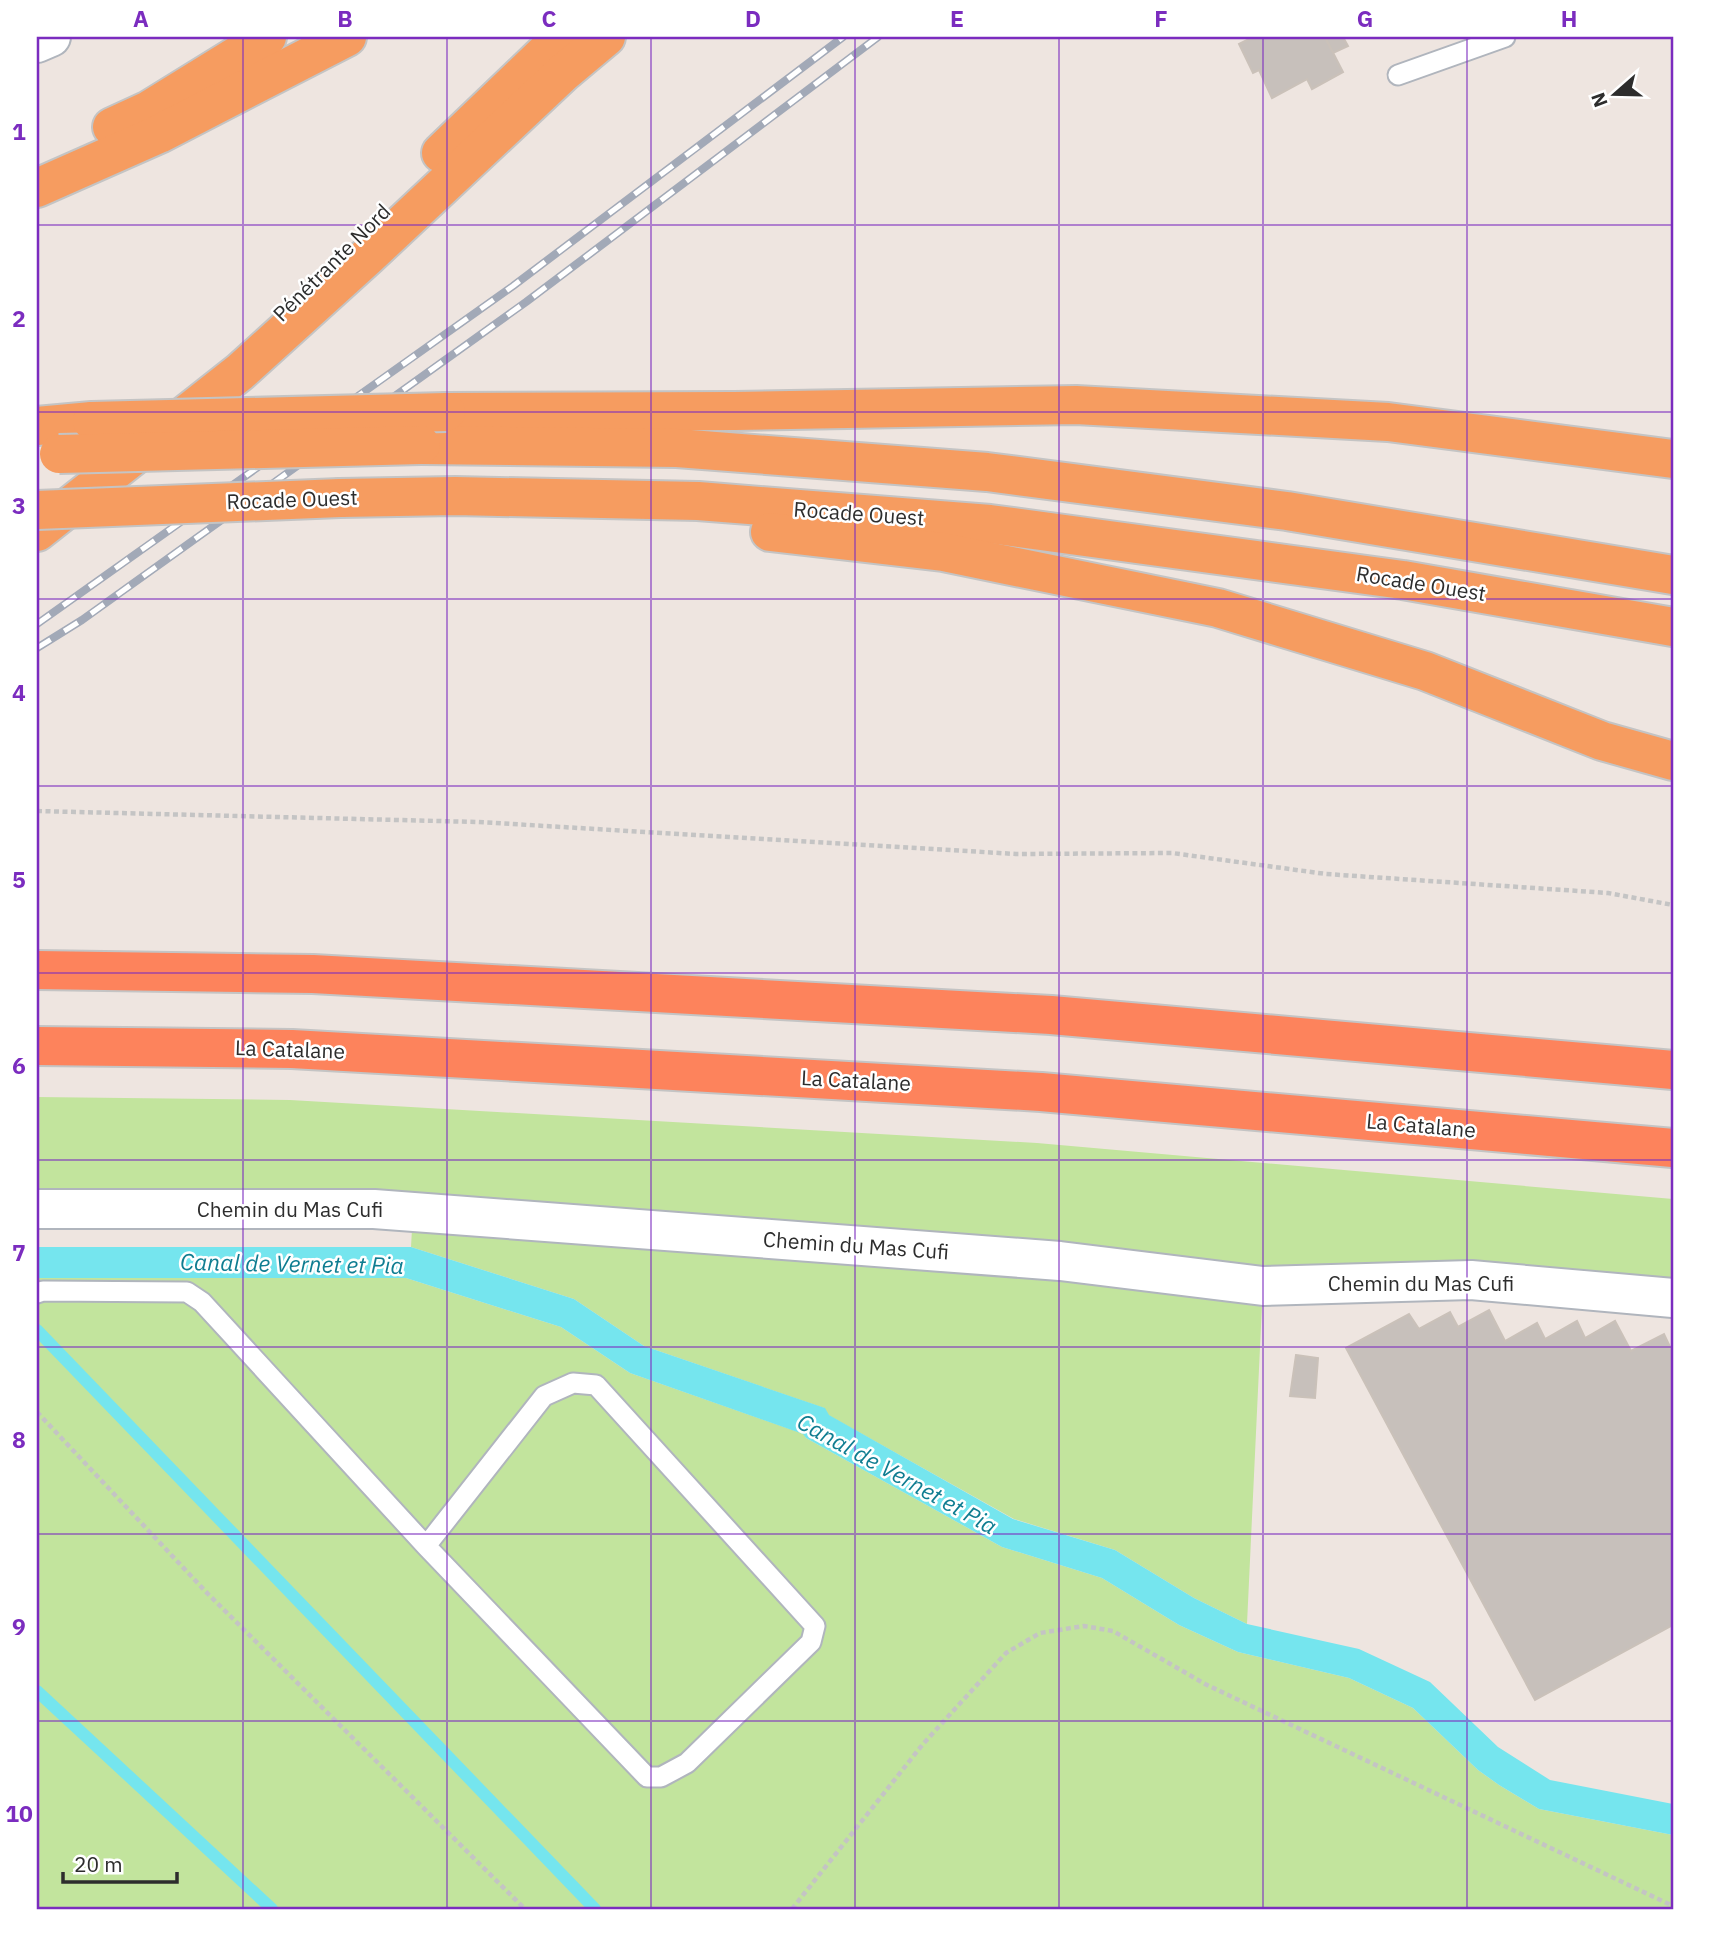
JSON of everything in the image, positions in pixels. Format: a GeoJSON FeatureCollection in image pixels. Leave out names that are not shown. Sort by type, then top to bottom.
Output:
{"type":"FeatureCollection","features":[{"type":"Feature","properties":{"kind":"highway"},"geometry":{"type":"LineString","coordinates":[[37,163],[149,110],[267,37]]}},
{"type":"Feature","properties":{"kind":"highway"},"geometry":{"type":"LineString","coordinates":[[37,188],[159,134],[347,37]]}},
{"type":"Feature","properties":{"kind":"highway","name":"Pénétrante Nord"},"geometry":{"type":"LineString","coordinates":[[96,484],[216,378],[494,100],[562,37]]}},
{"type":"Feature","properties":{"kind":"highway"},"geometry":{"type":"LineString","coordinates":[[37,532],[240,372],[563,73],[606,37]]}},
{"type":"Feature","properties":{"kind":"highway"},"geometry":{"type":"LineString","coordinates":[[44,445],[92,421],[446,412],[1076,405],[1388,422],[1673,460]]}},
{"type":"Feature","properties":{"kind":"highway"},"geometry":{"type":"LineString","coordinates":[[44,445],[677,448],[987,472],[1286,512],[1673,575]]}},
{"type":"Feature","properties":{"kind":"highway"},"geometry":{"type":"LineString","coordinates":[[455,496],[943,552],[1218,608],[1425,671],[1602,741],[1673,761]]}},
{"type":"Feature","properties":{"kind":"highway","name":"Rocade Ouest"},"geometry":{"type":"LineString","coordinates":[[37,510],[455,496],[698,501],[990,524],[1403,580],[1673,627]]}},
{"type":"Feature","properties":{"kind":"highway"},"geometry":{"type":"LineString","coordinates":[[37,970],[313,974],[1037,1014],[1673,1070]]}},
{"type":"Feature","properties":{"kind":"highway","name":"La Catalane"},"geometry":{"type":"LineString","coordinates":[[37,1046],[292,1049],[1027,1091],[1673,1148]]}},
{"type":"Feature","properties":{"kind":"street"},"geometry":{"type":"LineString","coordinates":[[37,43],[51,37]]}},
{"type":"Feature","properties":{"kind":"street","name":"Chemin du Mas Cufi"},"geometry":{"type":"LineString","coordinates":[[37,1209],[374,1209],[1060,1261],[1263,1286],[1471,1280],[1673,1298]]}},
{"type":"Feature","properties":{"kind":"lane"},"geometry":{"type":"LineString","coordinates":[[1398,75],[1505,37]]}},
{"type":"Feature","properties":{"kind":"lane"},"geometry":{"type":"LineString","coordinates":[[37,1293],[187,1292],[202,1302],[426,1546],[647,1777],[660,1777],[687,1763],[811,1642],[815,1626],[596,1385],[573,1383],[544,1396],[426,1546]]}},
{"type":"Feature","properties":{"kind":"path"},"geometry":{"type":"LineString","coordinates":[[37,811],[478,822],[1016,854],[1172,853],[1326,874],[1608,893],[1673,905]]}},
{"type":"Feature","properties":{"kind":"path"},"geometry":{"type":"LineString","coordinates":[[37,1412],[208,1594],[525,1909]]}},
{"type":"Feature","properties":{"kind":"path"},"geometry":{"type":"LineString","coordinates":[[792,1909],[923,1744],[1006,1653],[1040,1633],[1084,1626],[1113,1631],[1205,1684],[1673,1906]]}},
{"type":"Feature","properties":{"kind":"green space"},"geometry":{"type":"Polygon","coordinates":[[[37,1097],[290,1100],[1037,1143],[1673,1199],[1673,1281],[1263,1268],[1062,1244],[413,1192],[37,1191],[37,1097]]]}},
{"type":"Feature","properties":{"kind":"green space"},"geometry":{"type":"Polygon","coordinates":[[[412,1229],[1058,1281],[1262,1305],[1247,1624],[1194,1598],[1115,1550],[1014,1519],[828,1415],[824,1408],[644,1346],[574,1299],[411,1247],[412,1229]]]}},
{"type":"Feature","properties":{"kind":"green space"},"geometry":{"type":"Polygon","coordinates":[[[37,1278],[406,1278],[561,1327],[630,1373],[804,1434],[806,1438],[1002,1547],[1102,1578],[1179,1625],[1238,1652],[1349,1678],[1413,1708],[1478,1770],[1539,1809],[1673,1835],[1673,1909],[37,1909],[37,1278]]]}},
{"type":"Feature","properties":{"kind":"water","name":"Canal de Vernet et Pia"},"geometry":{"type":"Polygon","coordinates":[[[37,1247],[411,1247],[574,1299],[644,1346],[825,1408],[829,1415],[1013,1519],[1115,1550],[1194,1598],[1247,1624],[1359,1649],[1430,1682],[1498,1747],[1550,1780],[1673,1804],[1673,1835],[1539,1809],[1478,1770],[1413,1708],[1349,1678],[1238,1652],[1179,1625],[1102,1578],[1002,1547],[803,1434],[630,1373],[561,1327],[406,1278],[37,1278],[37,1247]]]}},
{"type":"Feature","properties":{"kind":"building"},"geometry":{"type":"Polygon","coordinates":[[[1253,37],[1325,37],[1343,72],[1312,89],[1307,79],[1272,98],[1259,70],[1253,73],[1239,44],[1253,37]]]}},
{"type":"Feature","properties":{"kind":"building"},"geometry":{"type":"Polygon","coordinates":[[[1325,37],[1343,37],[1348,46],[1333,53],[1325,37]]]}},
{"type":"Feature","properties":{"kind":"building"},"geometry":{"type":"Polygon","coordinates":[[[1489,1310],[1505,1341],[1537,1323],[1545,1339],[1577,1321],[1585,1338],[1615,1321],[1631,1351],[1664,1334],[1671,1349],[1673,1348],[1673,1625],[1535,1700],[1346,1348],[1409,1314],[1419,1329],[1450,1312],[1458,1327],[1489,1310]]]}},
{"type":"Feature","properties":{"kind":"building"},"geometry":{"type":"Polygon","coordinates":[[[1296,1355],[1318,1358],[1315,1398],[1290,1396],[1296,1355]]]}},
{"type":"Feature","properties":{"kind":"waterway"},"geometry":{"type":"LineString","coordinates":[[37,1330],[595,1909]]}},
{"type":"Feature","properties":{"kind":"waterway"},"geometry":{"type":"LineString","coordinates":[[37,1691],[272,1909]]}},
{"type":"Feature","properties":{"kind":"railway"},"geometry":{"type":"LineString","coordinates":[[37,624],[513,286],[843,37]]}},
{"type":"Feature","properties":{"kind":"railway"},"geometry":{"type":"LineString","coordinates":[[37,648],[82,620],[526,302],[878,37]]}}]}
